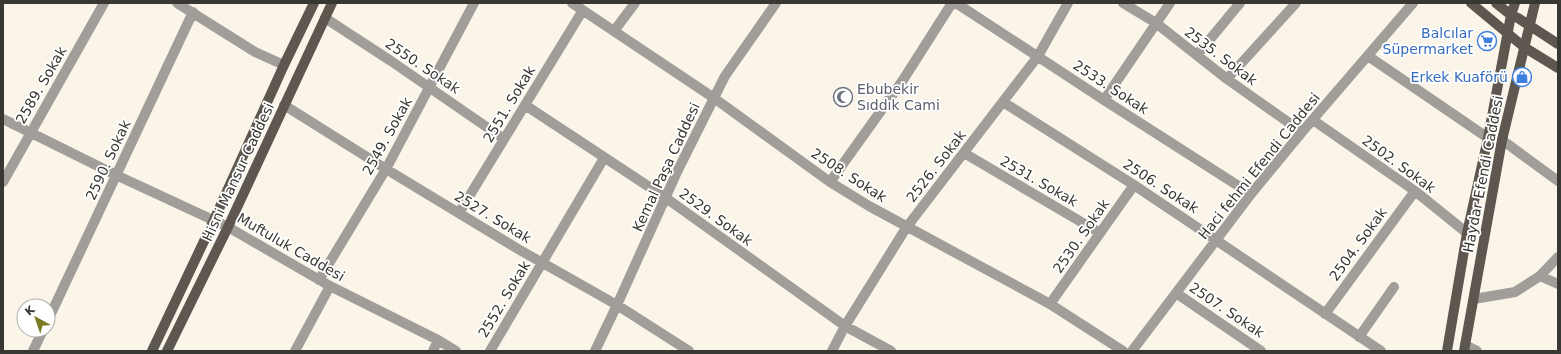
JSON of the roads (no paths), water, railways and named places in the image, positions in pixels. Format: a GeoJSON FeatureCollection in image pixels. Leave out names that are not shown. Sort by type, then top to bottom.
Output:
{"type":"FeatureCollection","features":[{"type":"Feature","properties":{"kind":"main road"},"geometry":{"type":"LineString","coordinates":[[152,351],[314,3]]}},
{"type":"Feature","properties":{"kind":"main road","name":"Hisni Mansur Caddesi"},"geometry":{"type":"LineString","coordinates":[[167,351],[228,227],[332,3]]}},
{"type":"Feature","properties":{"kind":"main road"},"geometry":{"type":"LineString","coordinates":[[1471,3],[1524,47],[1558,68]]}},
{"type":"Feature","properties":{"kind":"main road"},"geometry":{"type":"LineString","coordinates":[[1496,3],[1511,15],[1558,44]]}},
{"type":"Feature","properties":{"kind":"main road","name":"Haydar Efendi Caddesi"},"geometry":{"type":"LineString","coordinates":[[1447,351],[1467,233],[1488,138],[1507,34],[1515,3]]}},
{"type":"Feature","properties":{"kind":"main road","name":"Haydar Efendi Caddesi"},"geometry":{"type":"LineString","coordinates":[[1464,348],[1502,140],[1529,25],[1536,3]]}},
{"type":"Feature","properties":{"kind":"street","name":"2589. Sokak"},"geometry":{"type":"LineString","coordinates":[[3,182],[104,3]]}},
{"type":"Feature","properties":{"kind":"street"},"geometry":{"type":"LineString","coordinates":[[177,3],[189,8],[255,52],[284,65]]}},
{"type":"Feature","properties":{"kind":"street","name":"2549. Sokak"},"geometry":{"type":"LineString","coordinates":[[319,280],[386,169],[474,3]]}},
{"type":"Feature","properties":{"kind":"street","name":"2508. Sokak"},"geometry":{"type":"LineString","coordinates":[[572,3],[714,98],[830,182],[906,228],[1050,304],[1123,351]]}},
{"type":"Feature","properties":{"kind":"street"},"geometry":{"type":"LineString","coordinates":[[614,31],[635,3]]}},
{"type":"Feature","properties":{"kind":"street","name":"Kemal Paşa Caddesi"},"geometry":{"type":"LineString","coordinates":[[595,351],[617,306],[677,172],[725,76],[776,3]]}},
{"type":"Feature","properties":{"kind":"street"},"geometry":{"type":"LineString","coordinates":[[830,182],[903,80],[952,3]]}},
{"type":"Feature","properties":{"kind":"street","name":"2533. Sokak"},"geometry":{"type":"LineString","coordinates":[[956,3],[1251,194]]}},
{"type":"Feature","properties":{"kind":"street","name":"2526. Sokak"},"geometry":{"type":"LineString","coordinates":[[832,351],[845,326],[906,228],[1038,56],[1068,3]]}},
{"type":"Feature","properties":{"kind":"street","name":"2535. Sokak"},"geometry":{"type":"LineString","coordinates":[[1123,3],[1156,23],[1227,79],[1302,132]]}},
{"type":"Feature","properties":{"kind":"street"},"geometry":{"type":"LineString","coordinates":[[1104,100],[1170,3]]}},
{"type":"Feature","properties":{"kind":"street"},"geometry":{"type":"LineString","coordinates":[[1197,55],[1240,3]]}},
{"type":"Feature","properties":{"kind":"street"},"geometry":{"type":"LineString","coordinates":[[1227,79],[1296,3]]}},
{"type":"Feature","properties":{"kind":"street","name":"Haci fehmi Efendi Caddesi"},"geometry":{"type":"LineString","coordinates":[[1132,351],[1251,194],[1302,132],[1413,3]]}},
{"type":"Feature","properties":{"kind":"street","name":"2590. Sokak"},"geometry":{"type":"LineString","coordinates":[[56,303],[116,176],[189,8]]}},
{"type":"Feature","properties":{"kind":"street","name":"2551. Sokak"},"geometry":{"type":"LineString","coordinates":[[459,213],[583,10]]}},
{"type":"Feature","properties":{"kind":"street","name":"2550. Sokak"},"geometry":{"type":"LineString","coordinates":[[325,18],[504,139]]}},
{"type":"Feature","properties":{"kind":"street"},"geometry":{"type":"LineString","coordinates":[[1368,56],[1488,138]]}},
{"type":"Feature","properties":{"kind":"street","name":"2506. Sokak"},"geometry":{"type":"LineString","coordinates":[[1002,102],[1134,185],[1381,351]]}},
{"type":"Feature","properties":{"kind":"street","name":"2527. Sokak"},"geometry":{"type":"LineString","coordinates":[[284,105],[386,169],[542,263],[617,306],[689,351]]}},
{"type":"Feature","properties":{"kind":"street","name":"2529. Sokak"},"geometry":{"type":"LineString","coordinates":[[525,105],[666,198],[845,326],[891,351]]}},
{"type":"Feature","properties":{"kind":"street","name":"Muftuluk Caddesi"},"geometry":{"type":"LineString","coordinates":[[3,119],[116,176],[228,227],[330,286],[438,340],[456,351]]}},
{"type":"Feature","properties":{"kind":"street","name":"2502. Sokak"},"geometry":{"type":"LineString","coordinates":[[1313,120],[1414,191],[1467,233]]}},
{"type":"Feature","properties":{"kind":"street"},"geometry":{"type":"LineString","coordinates":[[1502,140],[1558,181]]}},
{"type":"Feature","properties":{"kind":"street","name":"2531. Sokak"},"geometry":{"type":"LineString","coordinates":[[964,153],[1100,233]]}},
{"type":"Feature","properties":{"kind":"street","name":"2552. Sokak"},"geometry":{"type":"LineString","coordinates":[[490,351],[604,158]]}},
{"type":"Feature","properties":{"kind":"street","name":"2530. Sokak"},"geometry":{"type":"LineString","coordinates":[[1050,304],[1134,185]]}},
{"type":"Feature","properties":{"kind":"street","name":"2504. Sokak"},"geometry":{"type":"LineString","coordinates":[[1325,314],[1414,191]]}},
{"type":"Feature","properties":{"kind":"street"},"geometry":{"type":"LineString","coordinates":[[1474,298],[1515,292],[1540,276],[1558,257]]}},
{"type":"Feature","properties":{"kind":"street"},"geometry":{"type":"LineString","coordinates":[[1540,276],[1558,284]]}},
{"type":"Feature","properties":{"kind":"street"},"geometry":{"type":"LineString","coordinates":[[295,351],[330,286]]}},
{"type":"Feature","properties":{"kind":"street"},"geometry":{"type":"LineString","coordinates":[[1359,337],[1394,287]]}},
{"type":"Feature","properties":{"kind":"street","name":"2507. Sokak"},"geometry":{"type":"LineString","coordinates":[[1176,293],[1261,351]]}},
{"type":"Feature","properties":{"kind":"street"},"geometry":{"type":"LineString","coordinates":[[33,351],[39,338]]}},
{"type":"Feature","properties":{"kind":"street"},"geometry":{"type":"LineString","coordinates":[[432,351],[438,340]]}},
{"type":"Feature","properties":{"kind":"street"},"geometry":{"type":"LineString","coordinates":[[1464,348],[1478,351]]}},
{"type":"Feature","properties":{"kind":"place","name":"Balcılar Süpermarket"},"geometry":{"type":"Point","coordinates":[1487,41]}},
{"type":"Feature","properties":{"kind":"place","name":"Erkek Kuaförü"},"geometry":{"type":"Point","coordinates":[1522,77]}},
{"type":"Feature","properties":{"kind":"place","name":"Ebubekir Sıddık Cami"},"geometry":{"type":"Point","coordinates":[843,97]}}]}
